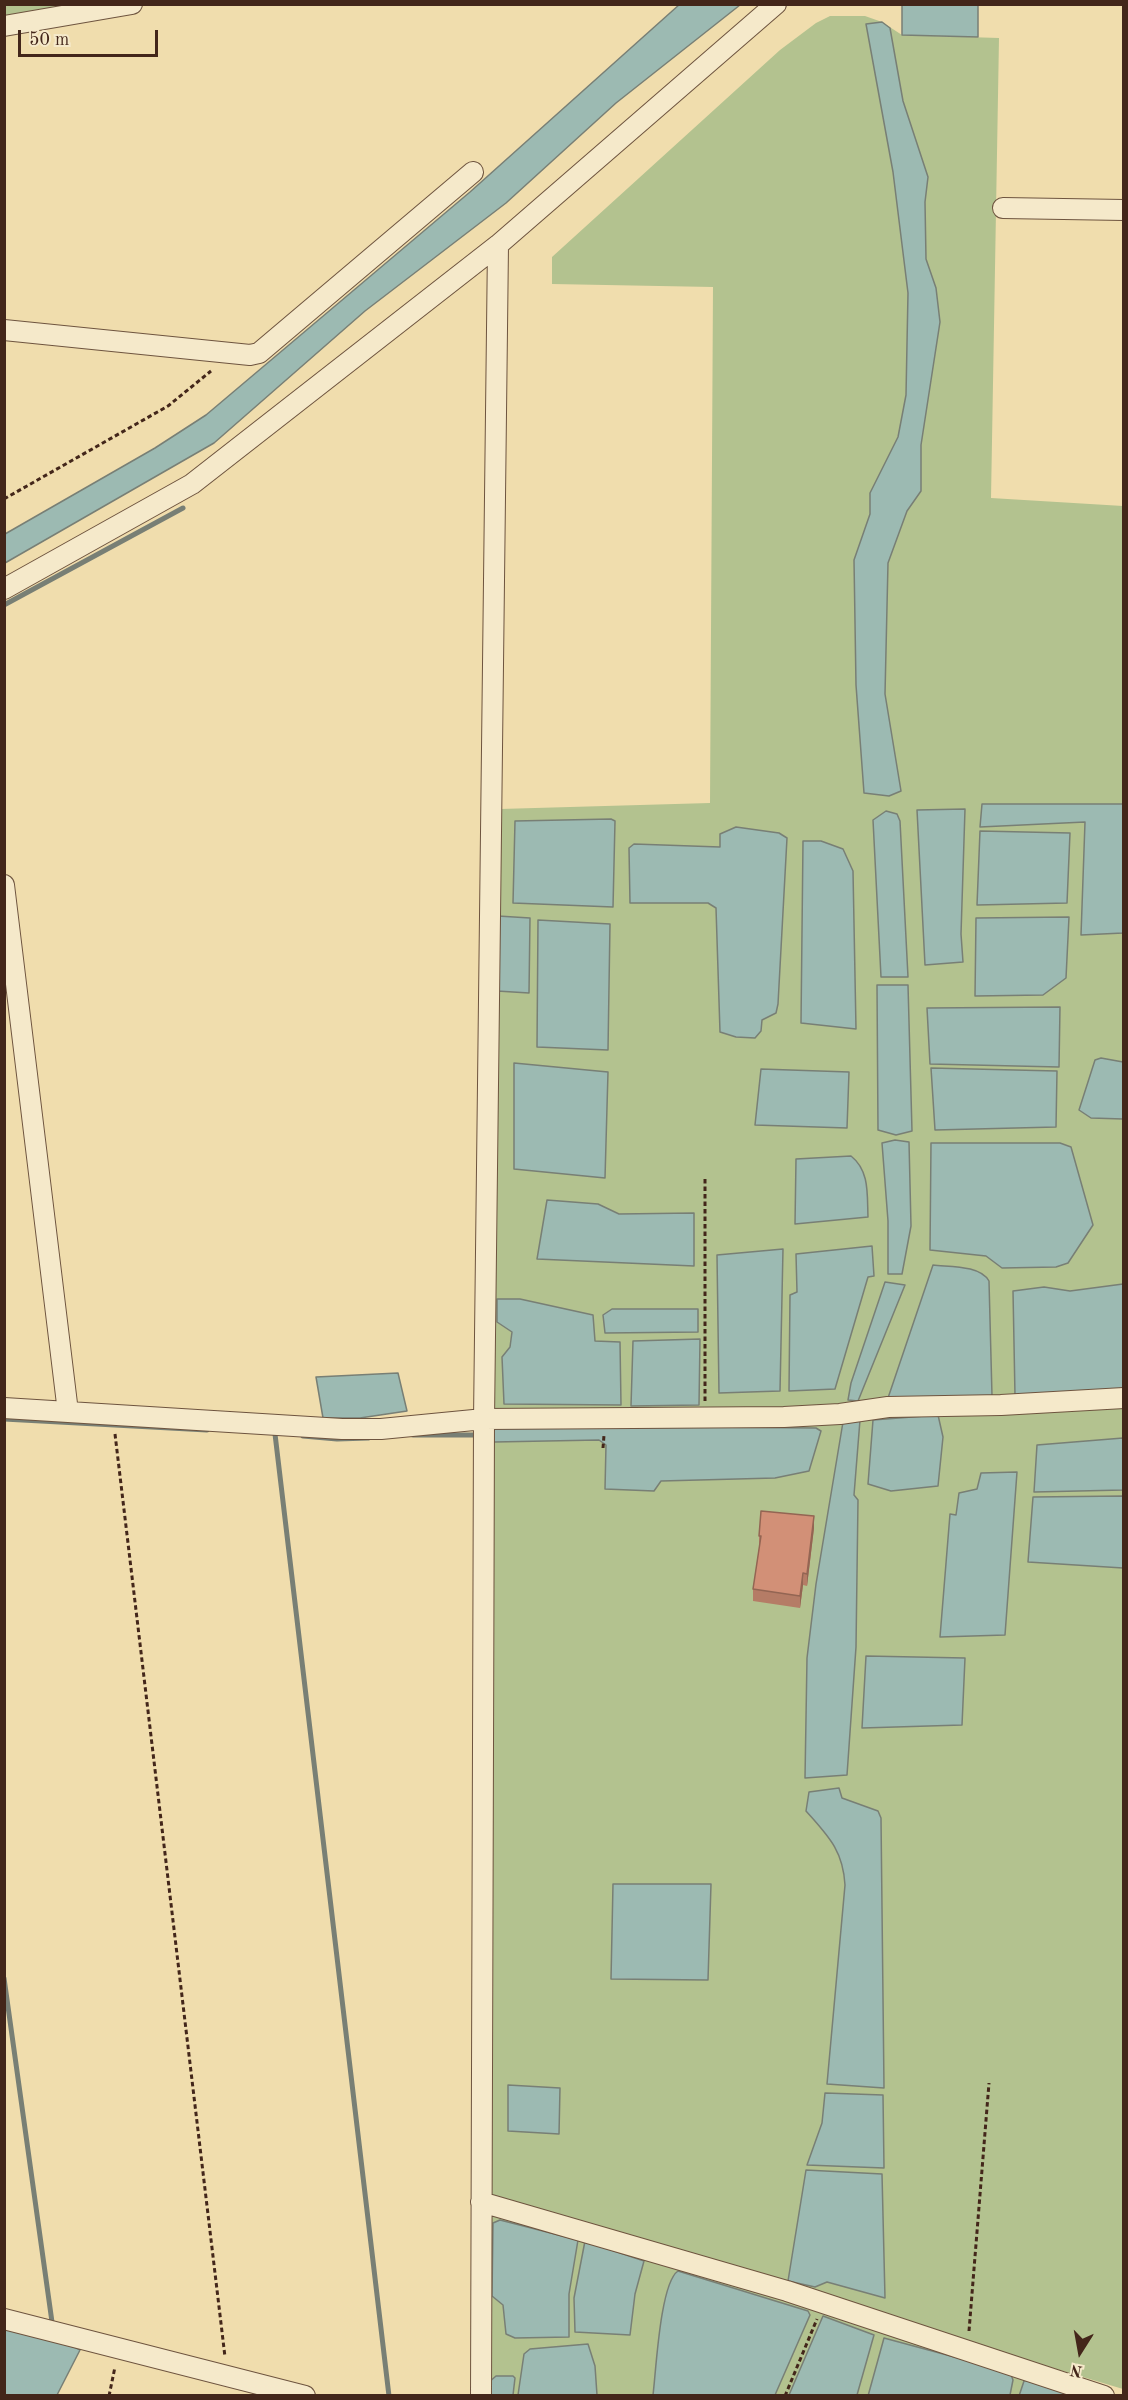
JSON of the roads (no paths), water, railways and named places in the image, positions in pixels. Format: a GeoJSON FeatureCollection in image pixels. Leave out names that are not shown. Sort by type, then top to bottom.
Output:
{"type":"FeatureCollection","features":[{"type":"Feature","properties":{"kind":"street"},"geometry":{"type":"LineString","coordinates":[[4,26],[132,4]]}},
{"type":"Feature","properties":{"kind":"street"},"geometry":{"type":"LineString","coordinates":[[4,589],[192,484],[498,245],[776,4]]}},
{"type":"Feature","properties":{"kind":"street"},"geometry":{"type":"LineString","coordinates":[[4,330],[232,353],[259,353],[474,172]]}},
{"type":"Feature","properties":{"kind":"street"},"geometry":{"type":"LineString","coordinates":[[1004,208],[1124,210]]}},
{"type":"Feature","properties":{"kind":"street"},"geometry":{"type":"LineString","coordinates":[[481,2396],[484,1419],[498,245]]}},
{"type":"Feature","properties":{"kind":"street"},"geometry":{"type":"LineString","coordinates":[[4,885],[68,1412]]}},
{"type":"Feature","properties":{"kind":"street"},"geometry":{"type":"LineString","coordinates":[[4,1408],[342,1430],[381,1429],[484,1419],[705,1418],[850,1413],[888,1407],[1001,1405],[1124,1398]]}},
{"type":"Feature","properties":{"kind":"street"},"geometry":{"type":"LineString","coordinates":[[481,2202],[824,2303],[1104,2396]]}},
{"type":"Feature","properties":{"kind":"street"},"geometry":{"type":"LineString","coordinates":[[4,2319],[305,2396]]}},
{"type":"Feature","properties":{"kind":"water"},"geometry":{"type":"Polygon","coordinates":[[[680,4],[740,5],[616,103],[506,203],[365,311],[214,443],[5,563],[5,534],[155,448],[206,415],[470,192],[680,4]]]}},
{"type":"Feature","properties":{"kind":"water"},"geometry":{"type":"Polygon","coordinates":[[[902,5],[978,5],[978,37],[902,35],[902,5]]]}},
{"type":"Feature","properties":{"kind":"water"},"geometry":{"type":"Polygon","coordinates":[[[882,22],[890,28],[903,101],[928,177],[925,202],[926,259],[936,288],[940,322],[921,445],[921,491],[907,511],[888,563],[885,694],[901,791],[889,796],[864,793],[856,685],[854,560],[870,514],[870,493],[898,437],[906,395],[908,293],[893,172],[866,24],[882,22]]]}},
{"type":"Feature","properties":{"kind":"water"},"geometry":{"type":"Polygon","coordinates":[[[982,804],[1123,804],[1123,933],[1081,935],[1085,822],[980,827],[982,804]]]}},
{"type":"Feature","properties":{"kind":"water"},"geometry":{"type":"Polygon","coordinates":[[[965,809],[961,934],[963,962],[925,965],[917,810],[965,809]]]}},
{"type":"Feature","properties":{"kind":"water"},"geometry":{"type":"Polygon","coordinates":[[[886,811],[897,814],[900,821],[908,977],[881,977],[873,820],[886,811]]]}},
{"type":"Feature","properties":{"kind":"water"},"geometry":{"type":"Polygon","coordinates":[[[611,819],[615,821],[613,907],[513,903],[515,821],[611,819]]]}},
{"type":"Feature","properties":{"kind":"water"},"geometry":{"type":"Polygon","coordinates":[[[736,827],[779,833],[787,838],[778,1004],[776,1013],[762,1020],[761,1031],[755,1038],[736,1037],[720,1032],[716,908],[708,903],[630,903],[629,848],[634,844],[720,847],[720,834],[736,827]]]}},
{"type":"Feature","properties":{"kind":"water"},"geometry":{"type":"Polygon","coordinates":[[[980,831],[1070,833],[1067,903],[977,905],[980,831]]]}},
{"type":"Feature","properties":{"kind":"water"},"geometry":{"type":"Polygon","coordinates":[[[803,841],[821,841],[843,849],[853,871],[856,1029],[801,1023],[803,841]]]}},
{"type":"Feature","properties":{"kind":"water"},"geometry":{"type":"Polygon","coordinates":[[[498,916],[530,918],[529,993],[497,991],[498,916]]]}},
{"type":"Feature","properties":{"kind":"water"},"geometry":{"type":"Polygon","coordinates":[[[1069,917],[1066,978],[1043,995],[975,996],[976,918],[1069,917]]]}},
{"type":"Feature","properties":{"kind":"water"},"geometry":{"type":"Polygon","coordinates":[[[538,920],[610,924],[608,1050],[537,1047],[538,920]]]}},
{"type":"Feature","properties":{"kind":"water"},"geometry":{"type":"Polygon","coordinates":[[[877,985],[908,985],[912,1131],[896,1135],[878,1130],[877,985]]]}},
{"type":"Feature","properties":{"kind":"water"},"geometry":{"type":"Polygon","coordinates":[[[1060,1007],[1059,1067],[930,1064],[927,1008],[1060,1007]]]}},
{"type":"Feature","properties":{"kind":"water"},"geometry":{"type":"Polygon","coordinates":[[[1101,1058],[1123,1062],[1123,1119],[1091,1118],[1079,1110],[1095,1060],[1101,1058]]]}},
{"type":"Feature","properties":{"kind":"water"},"geometry":{"type":"Polygon","coordinates":[[[514,1063],[608,1072],[605,1178],[514,1169],[514,1063]]]}},
{"type":"Feature","properties":{"kind":"water"},"geometry":{"type":"Polygon","coordinates":[[[931,1068],[1057,1071],[1056,1127],[935,1130],[931,1068]]]}},
{"type":"Feature","properties":{"kind":"water"},"geometry":{"type":"Polygon","coordinates":[[[761,1069],[849,1072],[847,1128],[755,1125],[761,1069]]]}},
{"type":"Feature","properties":{"kind":"water"},"geometry":{"type":"Polygon","coordinates":[[[895,1140],[909,1142],[911,1226],[902,1274],[888,1274],[888,1221],[882,1143],[895,1140]]]}},
{"type":"Feature","properties":{"kind":"water"},"geometry":{"type":"Polygon","coordinates":[[[931,1143],[1060,1143],[1071,1147],[1093,1225],[1068,1263],[1056,1267],[1002,1268],[986,1256],[930,1250],[931,1143]]]}},
{"type":"Feature","properties":{"kind":"water"},"geometry":{"type":"Polygon","coordinates":[[[851,1156],[862,1169],[864,1176],[868,1217],[795,1224],[796,1159],[851,1156]]]}},
{"type":"Feature","properties":{"kind":"water"},"geometry":{"type":"Polygon","coordinates":[[[547,1200],[598,1204],[619,1214],[694,1213],[694,1266],[537,1259],[547,1200]]]}},
{"type":"Feature","properties":{"kind":"water"},"geometry":{"type":"Polygon","coordinates":[[[872,1246],[874,1276],[868,1277],[835,1389],[789,1391],[790,1295],[797,1292],[796,1254],[872,1246]]]}},
{"type":"Feature","properties":{"kind":"water"},"geometry":{"type":"Polygon","coordinates":[[[783,1249],[780,1391],[719,1393],[717,1255],[783,1249]]]}},
{"type":"Feature","properties":{"kind":"water"},"geometry":{"type":"Polygon","coordinates":[[[933,1265],[972,1269],[989,1281],[992,1396],[888,1398],[933,1265]]]}},
{"type":"Feature","properties":{"kind":"water"},"geometry":{"type":"Polygon","coordinates":[[[885,1282],[905,1285],[858,1401],[848,1400],[851,1383],[885,1282]]]}},
{"type":"Feature","properties":{"kind":"water"},"geometry":{"type":"Polygon","coordinates":[[[1123,1284],[1123,1390],[1015,1396],[1013,1291],[1044,1287],[1070,1291],[1123,1284]]]}},
{"type":"Feature","properties":{"kind":"water"},"geometry":{"type":"Polygon","coordinates":[[[497,1299],[520,1299],[593,1315],[595,1341],[620,1342],[621,1405],[504,1404],[502,1357],[510,1347],[512,1332],[497,1322],[497,1299]]]}},
{"type":"Feature","properties":{"kind":"water"},"geometry":{"type":"Polygon","coordinates":[[[612,1309],[698,1309],[698,1332],[605,1333],[603,1315],[612,1309]]]}},
{"type":"Feature","properties":{"kind":"water"},"geometry":{"type":"Polygon","coordinates":[[[700,1339],[699,1405],[631,1406],[633,1341],[700,1339]]]}},
{"type":"Feature","properties":{"kind":"water"},"geometry":{"type":"Polygon","coordinates":[[[398,1373],[407,1411],[360,1418],[323,1418],[316,1377],[398,1373]]]}},
{"type":"Feature","properties":{"kind":"water"},"geometry":{"type":"Polygon","coordinates":[[[938,1415],[943,1437],[938,1486],[891,1491],[868,1484],[873,1420],[938,1415]]]}},
{"type":"Feature","properties":{"kind":"water"},"geometry":{"type":"Polygon","coordinates":[[[860,1420],[854,1495],[858,1500],[856,1647],[847,1775],[805,1778],[807,1658],[816,1584],[843,1422],[860,1420]]]}},
{"type":"Feature","properties":{"kind":"water"},"geometry":{"type":"Polygon","coordinates":[[[494,1428],[816,1428],[821,1431],[809,1471],[775,1478],[661,1481],[654,1491],[605,1489],[606,1445],[599,1440],[494,1442],[491,1435],[494,1428]]]}},
{"type":"Feature","properties":{"kind":"water"},"geometry":{"type":"Polygon","coordinates":[[[1123,1438],[1123,1490],[1034,1492],[1037,1445],[1123,1438]]]}},
{"type":"Feature","properties":{"kind":"water"},"geometry":{"type":"Polygon","coordinates":[[[1017,1472],[1005,1635],[940,1637],[950,1514],[956,1515],[959,1493],[977,1489],[981,1473],[1017,1472]]]}},
{"type":"Feature","properties":{"kind":"water"},"geometry":{"type":"Polygon","coordinates":[[[1123,1496],[1123,1568],[1028,1562],[1033,1497],[1123,1496]]]}},
{"type":"Feature","properties":{"kind":"water"},"geometry":{"type":"Polygon","coordinates":[[[866,1656],[965,1658],[962,1725],[862,1728],[866,1656]]]}},
{"type":"Feature","properties":{"kind":"water"},"geometry":{"type":"Polygon","coordinates":[[[839,1788],[842,1798],[878,1811],[881,1818],[884,2088],[827,2084],[845,1885],[838,1853],[806,1811],[809,1792],[839,1788]]]}},
{"type":"Feature","properties":{"kind":"water"},"geometry":{"type":"Polygon","coordinates":[[[613,1884],[711,1884],[708,1980],[611,1979],[613,1884]]]}},
{"type":"Feature","properties":{"kind":"water"},"geometry":{"type":"Polygon","coordinates":[[[508,2085],[560,2088],[559,2134],[508,2131],[508,2085]]]}},
{"type":"Feature","properties":{"kind":"water"},"geometry":{"type":"Polygon","coordinates":[[[825,2093],[883,2095],[884,2168],[807,2165],[822,2123],[825,2093]]]}},
{"type":"Feature","properties":{"kind":"water"},"geometry":{"type":"Polygon","coordinates":[[[806,2170],[882,2174],[885,2298],[827,2282],[815,2287],[788,2281],[806,2170]]]}},
{"type":"Feature","properties":{"kind":"water"},"geometry":{"type":"Polygon","coordinates":[[[500,2220],[578,2240],[569,2294],[569,2337],[515,2338],[506,2334],[503,2305],[492,2296],[493,2223],[500,2220]]]}},
{"type":"Feature","properties":{"kind":"water"},"geometry":{"type":"Polygon","coordinates":[[[585,2241],[644,2261],[635,2294],[630,2335],[575,2332],[574,2298],[585,2241]]]}},
{"type":"Feature","properties":{"kind":"water"},"geometry":{"type":"Polygon","coordinates":[[[678,2271],[808,2311],[810,2315],[775,2395],[653,2395],[663,2309],[672,2279],[678,2271]]]}},
{"type":"Feature","properties":{"kind":"water"},"geometry":{"type":"Polygon","coordinates":[[[823,2316],[874,2335],[857,2395],[789,2395],[823,2316]]]}},
{"type":"Feature","properties":{"kind":"water"},"geometry":{"type":"Polygon","coordinates":[[[4,2328],[80,2350],[57,2395],[5,2395],[4,2328]]]}},
{"type":"Feature","properties":{"kind":"water"},"geometry":{"type":"Polygon","coordinates":[[[884,2338],[1010,2372],[1013,2380],[1010,2395],[868,2396],[884,2338]]]}},
{"type":"Feature","properties":{"kind":"water"},"geometry":{"type":"Polygon","coordinates":[[[588,2344],[595,2366],[597,2395],[518,2395],[524,2354],[530,2349],[588,2344]]]}},
{"type":"Feature","properties":{"kind":"water"},"geometry":{"type":"Polygon","coordinates":[[[496,2376],[515,2378],[513,2395],[488,2395],[488,2383],[496,2376]]]}},
{"type":"Feature","properties":{"kind":"water"},"geometry":{"type":"Polygon","coordinates":[[[1031,2379],[1080,2396],[1019,2396],[1024,2381],[1031,2379]]]}},
{"type":"Feature","properties":{"kind":"waterway"},"geometry":{"type":"LineString","coordinates":[[4,605],[183,508]]}},
{"type":"Feature","properties":{"kind":"waterway"},"geometry":{"type":"LineString","coordinates":[[4,1419],[207,1430]]}},
{"type":"Feature","properties":{"kind":"waterway"},"geometry":{"type":"LineString","coordinates":[[275,1434],[389,2396]]}},
{"type":"Feature","properties":{"kind":"waterway"},"geometry":{"type":"LineString","coordinates":[[413,1435],[479,1435]]}},
{"type":"Feature","properties":{"kind":"waterway"},"geometry":{"type":"LineString","coordinates":[[303,1436],[337,1439],[368,1438]]}},
{"type":"Feature","properties":{"kind":"waterway"},"geometry":{"type":"LineString","coordinates":[[4,1978],[52,2322]]}}]}
